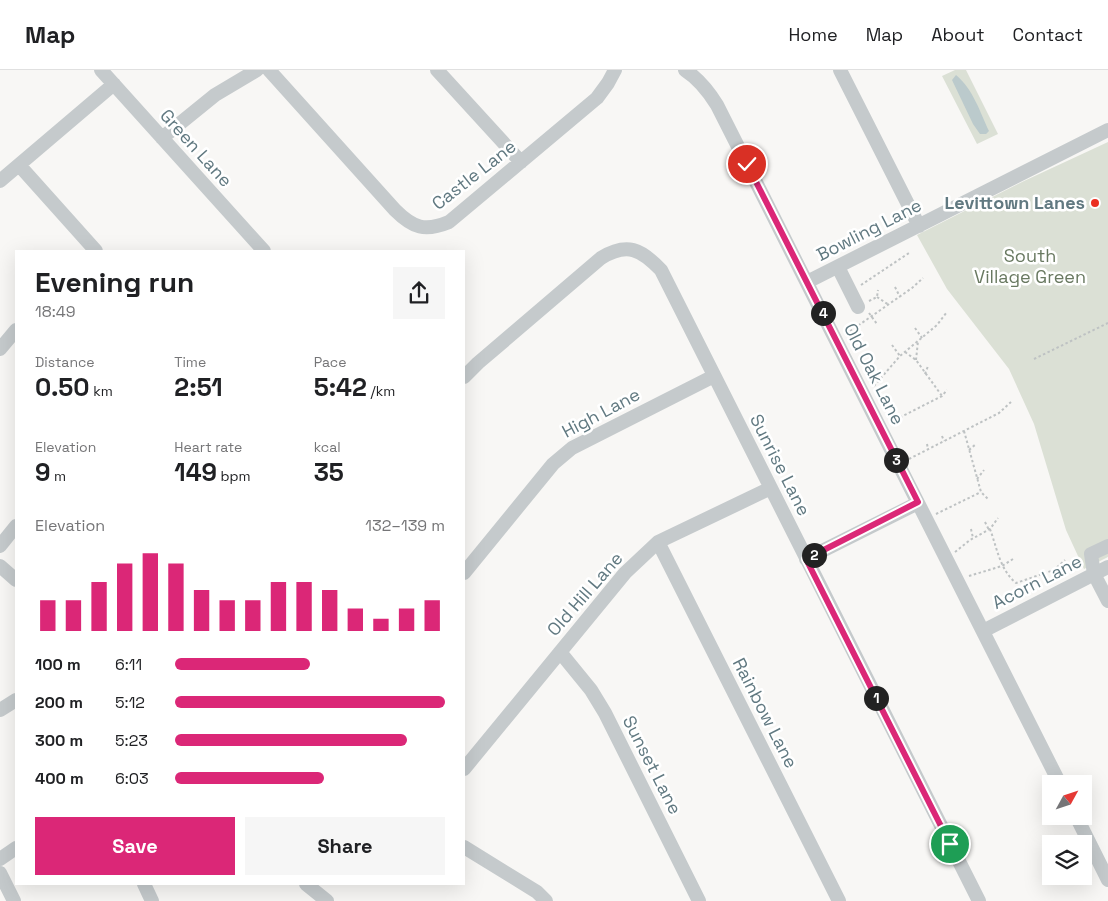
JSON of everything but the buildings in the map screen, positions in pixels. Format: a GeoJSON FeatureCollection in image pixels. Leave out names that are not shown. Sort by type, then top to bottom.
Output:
{"type":"FeatureCollection","features":[{"type":"Feature","properties":{"kind":"street","name":"Green Lane"},"geometry":{"type":"LineString","coordinates":[[101,70],[263,250]]}},
{"type":"Feature","properties":{"kind":"street"},"geometry":{"type":"LineString","coordinates":[[162,138],[215,94],[256,70]]}},
{"type":"Feature","properties":{"kind":"street","name":"Castle Lane"},"geometry":{"type":"LineString","coordinates":[[269,70],[405,220],[414,225],[429,228],[449,222],[597,98],[615,70]]}},
{"type":"Feature","properties":{"kind":"street"},"geometry":{"type":"LineString","coordinates":[[437,70],[521,162]]}},
{"type":"Feature","properties":{"kind":"street","name":"Old Oak Lane"},"geometry":{"type":"LineString","coordinates":[[686,70],[710,93],[718,105],[1055,775]]}},
{"type":"Feature","properties":{"kind":"street"},"geometry":{"type":"LineString","coordinates":[[840,70],[919,226]]}},
{"type":"Feature","properties":{"kind":"street"},"geometry":{"type":"LineString","coordinates":[[0,181],[114,84]]}},
{"type":"Feature","properties":{"kind":"street","name":"Bowling Lane"},"geometry":{"type":"LineString","coordinates":[[807,282],[1108,130]]}},
{"type":"Feature","properties":{"kind":"street"},"geometry":{"type":"LineString","coordinates":[[19,165],[88,248]]}},
{"type":"Feature","properties":{"kind":"street","name":"Sunrise Lane"},"geometry":{"type":"LineString","coordinates":[[465,376],[601,258],[620,249],[631,249],[642,253],[652,260],[661,270],[979,901]]}},
{"type":"Feature","properties":{"kind":"street"},"geometry":{"type":"LineString","coordinates":[[838,267],[848,288],[861,306]]}},
{"type":"Feature","properties":{"kind":"street"},"geometry":{"type":"LineString","coordinates":[[0,349],[15,331]]}},
{"type":"Feature","properties":{"kind":"street","name":"High Lane"},"geometry":{"type":"LineString","coordinates":[[465,571],[553,464],[572,448],[714,376]]}},
{"type":"Feature","properties":{"kind":"street","name":"Old Hill Lane"},"geometry":{"type":"LineString","coordinates":[[465,768],[625,573],[658,542],[771,488]]}},
{"type":"Feature","properties":{"kind":"street"},"geometry":{"type":"LineString","coordinates":[[806,559],[918,502]]}},
{"type":"Feature","properties":{"kind":"street"},"geometry":{"type":"LineString","coordinates":[[0,546],[15,527]]}},
{"type":"Feature","properties":{"kind":"street","name":"Rainbow Lane"},"geometry":{"type":"LineString","coordinates":[[658,542],[839,901]]}},
{"type":"Feature","properties":{"kind":"street"},"geometry":{"type":"LineString","coordinates":[[1108,546],[1091,554],[1094,574],[1108,601]]}},
{"type":"Feature","properties":{"kind":"street"},"geometry":{"type":"LineString","coordinates":[[0,566],[15,579]]}},
{"type":"Feature","properties":{"kind":"street","name":"Acorn Lane"},"geometry":{"type":"LineString","coordinates":[[982,631],[1108,567]]}},
{"type":"Feature","properties":{"kind":"street","name":"Sunset Lane"},"geometry":{"type":"LineString","coordinates":[[560,652],[591,690],[605,713],[700,901]]}},
{"type":"Feature","properties":{"kind":"street"},"geometry":{"type":"LineString","coordinates":[[0,710],[15,701]]}},
{"type":"Feature","properties":{"kind":"street"},"geometry":{"type":"LineString","coordinates":[[1080,825],[1108,880]]}},
{"type":"Feature","properties":{"kind":"street"},"geometry":{"type":"LineString","coordinates":[[465,847],[537,892],[546,901]]}},
{"type":"Feature","properties":{"kind":"street"},"geometry":{"type":"LineString","coordinates":[[0,859],[15,849]]}},
{"type":"Feature","properties":{"kind":"street"},"geometry":{"type":"LineString","coordinates":[[0,873],[14,901]]}},
{"type":"Feature","properties":{"kind":"street"},"geometry":{"type":"LineString","coordinates":[[144,885],[152,901]]}},
{"type":"Feature","properties":{"kind":"street"},"geometry":{"type":"LineString","coordinates":[[307,885],[328,901]]}},
{"type":"Feature","properties":{"kind":"path"},"geometry":{"type":"LineString","coordinates":[[848,288],[860,285],[909,253]]}},
{"type":"Feature","properties":{"kind":"path"},"geometry":{"type":"LineString","coordinates":[[836,340],[900,297],[923,278]]}},
{"type":"Feature","properties":{"kind":"path"},"geometry":{"type":"LineString","coordinates":[[895,287],[900,297]]}},
{"type":"Feature","properties":{"kind":"path"},"geometry":{"type":"LineString","coordinates":[[877,297],[878,290]]}},
{"type":"Feature","properties":{"kind":"path"},"geometry":{"type":"LineString","coordinates":[[877,297],[888,305]]}},
{"type":"Feature","properties":{"kind":"path"},"geometry":{"type":"LineString","coordinates":[[877,297],[861,306],[877,324]]}},
{"type":"Feature","properties":{"kind":"path"},"geometry":{"type":"LineString","coordinates":[[865,397],[900,356],[937,325],[947,312]]}},
{"type":"Feature","properties":{"kind":"path"},"geometry":{"type":"LineString","coordinates":[[1034,359],[1108,323]]}},
{"type":"Feature","properties":{"kind":"path"},"geometry":{"type":"LineString","coordinates":[[915,328],[922,338]]}},
{"type":"Feature","properties":{"kind":"path"},"geometry":{"type":"LineString","coordinates":[[916,360],[918,341]]}},
{"type":"Feature","properties":{"kind":"path"},"geometry":{"type":"LineString","coordinates":[[892,345],[900,356]]}},
{"type":"Feature","properties":{"kind":"path"},"geometry":{"type":"LineString","coordinates":[[905,352],[916,360],[942,396]]}},
{"type":"Feature","properties":{"kind":"path"},"geometry":{"type":"LineString","coordinates":[[926,374],[928,366]]}},
{"type":"Feature","properties":{"kind":"path"},"geometry":{"type":"LineString","coordinates":[[880,427],[942,396],[947,390]]}},
{"type":"Feature","properties":{"kind":"path"},"geometry":{"type":"LineString","coordinates":[[899,464],[999,413],[1011,402]]}},
{"type":"Feature","properties":{"kind":"path"},"geometry":{"type":"LineString","coordinates":[[968,423],[970,428]]}},
{"type":"Feature","properties":{"kind":"path"},"geometry":{"type":"LineString","coordinates":[[964,431],[981,492],[990,500]]}},
{"type":"Feature","properties":{"kind":"path"},"geometry":{"type":"LineString","coordinates":[[942,436],[944,441]]}},
{"type":"Feature","properties":{"kind":"path"},"geometry":{"type":"LineString","coordinates":[[927,444],[928,449]]}},
{"type":"Feature","properties":{"kind":"path"},"geometry":{"type":"LineString","coordinates":[[969,450],[976,444]]}},
{"type":"Feature","properties":{"kind":"path"},"geometry":{"type":"LineString","coordinates":[[977,479],[984,470]]}},
{"type":"Feature","properties":{"kind":"path"},"geometry":{"type":"LineString","coordinates":[[926,519],[981,492]]}},
{"type":"Feature","properties":{"kind":"path"},"geometry":{"type":"LineString","coordinates":[[946,559],[973,538],[990,530],[998,518]]}},
{"type":"Feature","properties":{"kind":"path"},"geometry":{"type":"LineString","coordinates":[[985,522],[990,530],[1002,566],[1016,583],[1054,570],[1065,560]]}},
{"type":"Feature","properties":{"kind":"path"},"geometry":{"type":"LineString","coordinates":[[971,529],[973,538]]}},
{"type":"Feature","properties":{"kind":"path"},"geometry":{"type":"LineString","coordinates":[[957,580],[1002,566],[1013,559]]}},
{"type":"Feature","properties":{"kind":"green space"},"geometry":{"type":"Polygon","coordinates":[[[955,70],[966,70],[998,134],[977,144],[942,76],[955,70]]]}},
{"type":"Feature","properties":{"kind":"green space","name":"South Village Green"},"geometry":{"type":"Polygon","coordinates":[[[1108,142],[1108,557],[1084,569],[1066,530],[1034,424],[1009,369],[947,289],[917,235],[1024,181],[1108,142]]]}},
{"type":"Feature","properties":{"kind":"shaded area"},"geometry":{"type":"Polygon","coordinates":[[[956,75],[976,101],[989,131],[986,134],[980,134],[973,124],[952,80],[956,75]]]}},
{"type":"Feature","properties":{"kind":"place","name":"Levittown Lanes"},"geometry":{"type":"Point","coordinates":[1095,203]}},
{"type":"Feature","properties":{"kind":"route"},"geometry":{"type":"LineString","coordinates":[[747,164],[918,502],[806,559],[950,844]]}}]}
